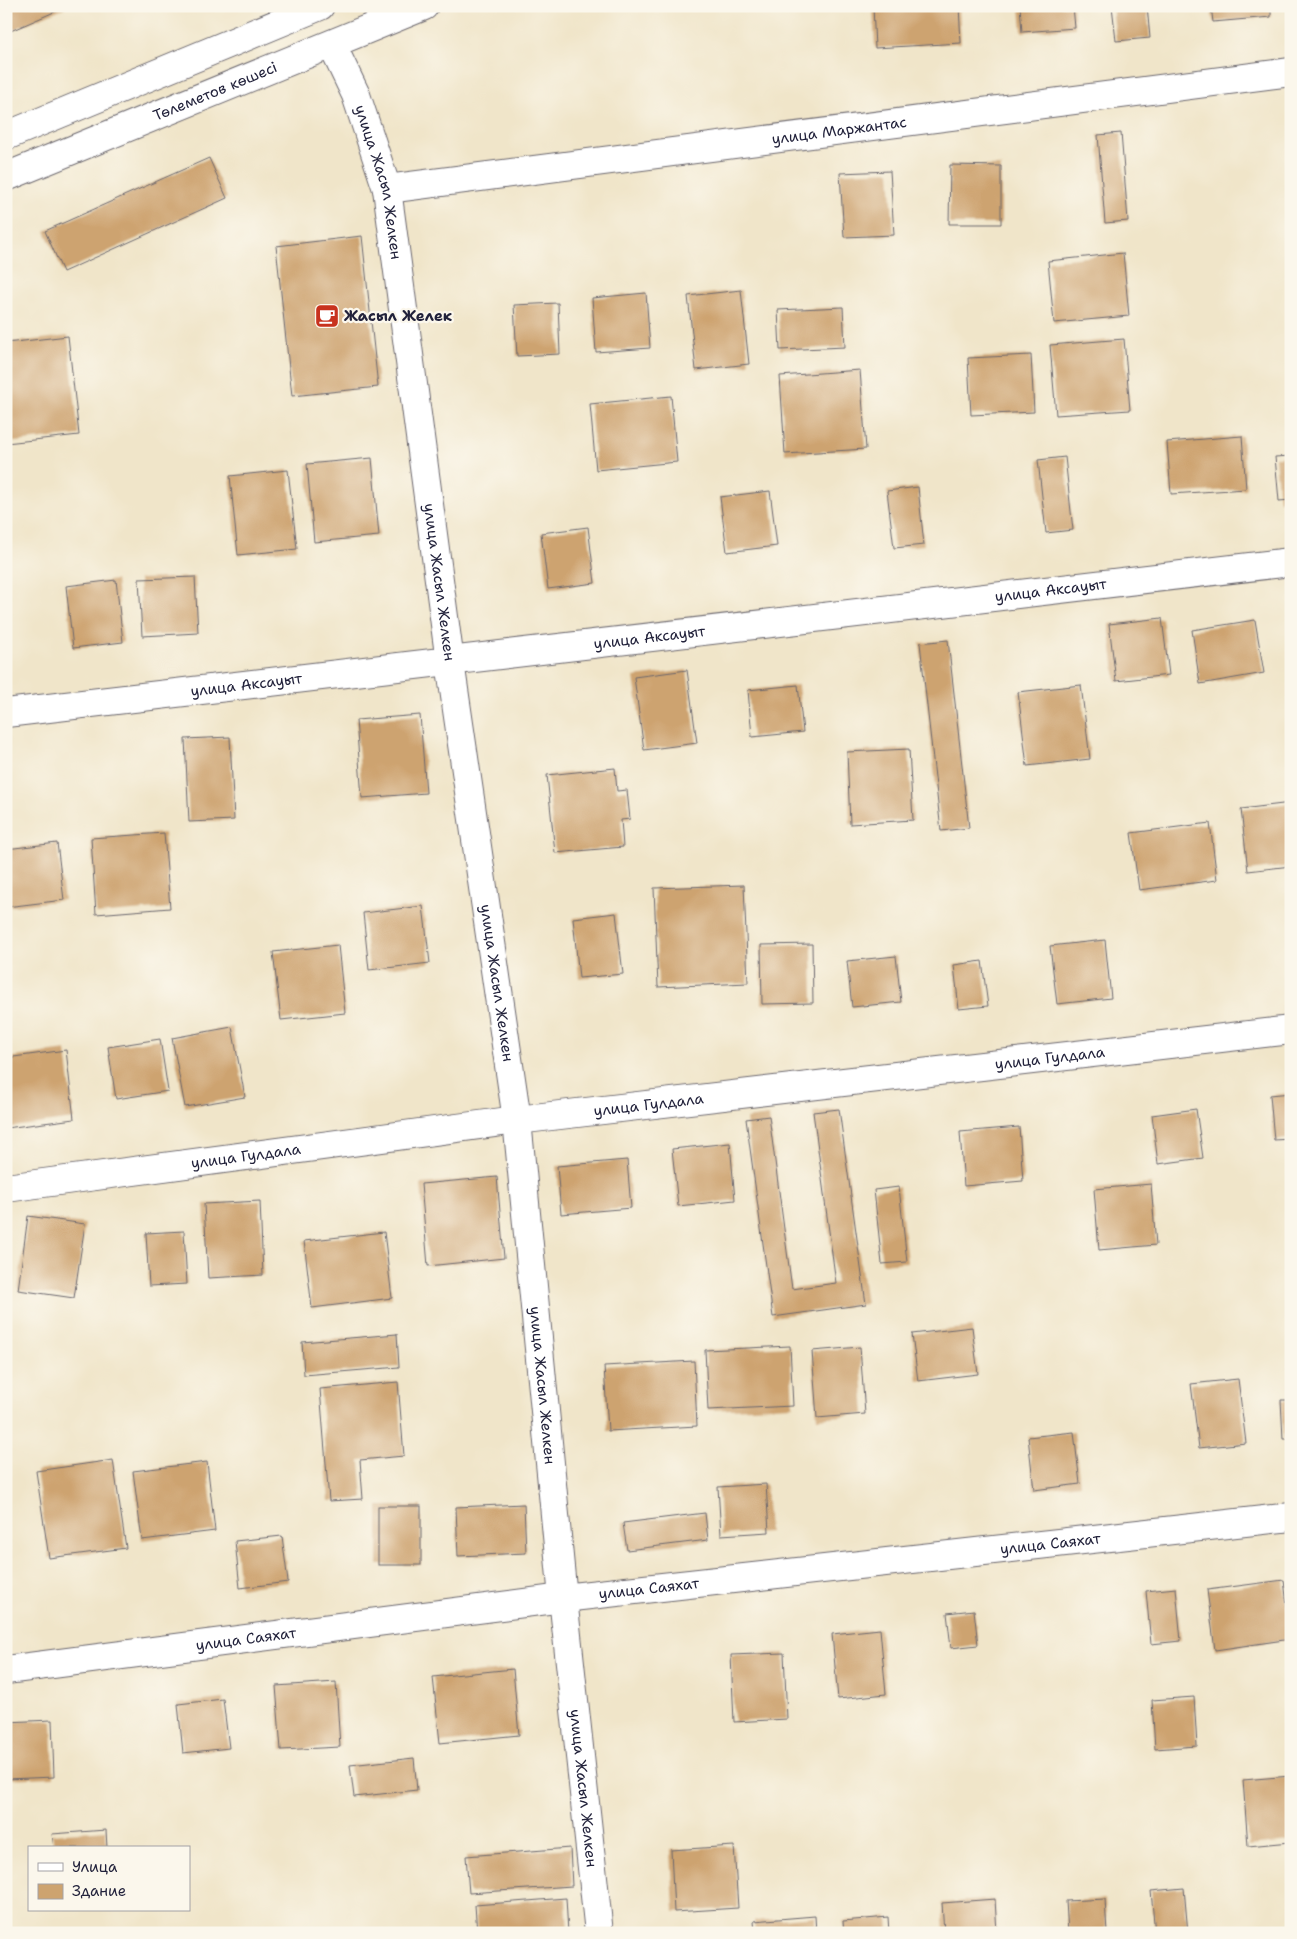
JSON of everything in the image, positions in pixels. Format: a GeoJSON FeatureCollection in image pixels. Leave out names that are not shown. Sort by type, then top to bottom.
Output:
{"type":"FeatureCollection","features":[{"type":"Feature","properties":{"kind":"street"},"geometry":{"type":"LineString","coordinates":[[6,136],[320,6]]}},
{"type":"Feature","properties":{"kind":"street","name":"Төлеметов көшесі"},"geometry":{"type":"LineString","coordinates":[[6,177],[424,6]]}},
{"type":"Feature","properties":{"kind":"street","name":"улица Жасыл Желкен"},"geometry":{"type":"LineString","coordinates":[[332,45],[356,95],[387,189],[450,662],[517,1120],[563,1598],[599,1933]]}},
{"type":"Feature","properties":{"kind":"street","name":"улица Маржантас"},"geometry":{"type":"LineString","coordinates":[[387,189],[1291,72]]}},
{"type":"Feature","properties":{"kind":"street","name":"улица Аксауыт"},"geometry":{"type":"LineString","coordinates":[[6,713],[1291,562]]}},
{"type":"Feature","properties":{"kind":"street","name":"улица Гулдала"},"geometry":{"type":"LineString","coordinates":[[6,1188],[517,1120],[1291,1030]]}},
{"type":"Feature","properties":{"kind":"street","name":"улица Саяхат"},"geometry":{"type":"LineString","coordinates":[[6,1670],[563,1598],[1291,1517]]}},
{"type":"Feature","properties":{"kind":"building"},"geometry":{"type":"Polygon","coordinates":[[[6,6],[68,6],[6,33],[6,6]]]}},
{"type":"Feature","properties":{"kind":"building"},"geometry":{"type":"Polygon","coordinates":[[[873,6],[959,6],[961,43],[875,48],[873,6]]]}},
{"type":"Feature","properties":{"kind":"building"},"geometry":{"type":"Polygon","coordinates":[[[1020,6],[1073,6],[1075,28],[1022,32],[1020,6]]]}},
{"type":"Feature","properties":{"kind":"building"},"geometry":{"type":"Polygon","coordinates":[[[1112,6],[1147,6],[1150,38],[1116,41],[1112,6]]]}},
{"type":"Feature","properties":{"kind":"building"},"geometry":{"type":"Polygon","coordinates":[[[1211,6],[1271,6],[1271,17],[1213,22],[1211,6]]]}},
{"type":"Feature","properties":{"kind":"building"},"geometry":{"type":"Polygon","coordinates":[[[1121,133],[1128,221],[1105,223],[1098,135],[1121,133]]]}},
{"type":"Feature","properties":{"kind":"building"},"geometry":{"type":"Polygon","coordinates":[[[209,158],[227,198],[63,272],[45,231],[209,158]]]}},
{"type":"Feature","properties":{"kind":"building"},"geometry":{"type":"Polygon","coordinates":[[[950,165],[1001,166],[1001,224],[949,224],[950,165]]]}},
{"type":"Feature","properties":{"kind":"building"},"geometry":{"type":"Polygon","coordinates":[[[890,171],[894,235],[844,237],[840,173],[890,171]]]}},
{"type":"Feature","properties":{"kind":"building","name":"Жасыл Желек"},"geometry":{"type":"Polygon","coordinates":[[[362,236],[378,387],[292,396],[276,246],[362,236]]]}},
{"type":"Feature","properties":{"kind":"building"},"geometry":{"type":"Polygon","coordinates":[[[1123,253],[1129,316],[1054,323],[1048,261],[1123,253]]]}},
{"type":"Feature","properties":{"kind":"building"},"geometry":{"type":"Polygon","coordinates":[[[741,290],[749,364],[696,370],[688,296],[741,290]]]}},
{"type":"Feature","properties":{"kind":"building"},"geometry":{"type":"Polygon","coordinates":[[[646,293],[650,348],[596,352],[592,298],[646,293]]]}},
{"type":"Feature","properties":{"kind":"building"},"geometry":{"type":"Polygon","coordinates":[[[558,303],[560,354],[517,356],[514,305],[558,303]]]}},
{"type":"Feature","properties":{"kind":"building"},"geometry":{"type":"Polygon","coordinates":[[[843,307],[845,347],[780,350],[778,310],[843,307]]]}},
{"type":"Feature","properties":{"kind":"building"},"geometry":{"type":"Polygon","coordinates":[[[68,336],[79,435],[6,443],[6,343],[68,336]]]}},
{"type":"Feature","properties":{"kind":"building"},"geometry":{"type":"Polygon","coordinates":[[[1124,339],[1130,410],[1056,415],[1050,345],[1124,339]]]}},
{"type":"Feature","properties":{"kind":"building"},"geometry":{"type":"Polygon","coordinates":[[[1031,355],[1034,412],[971,415],[968,358],[1031,355]]]}},
{"type":"Feature","properties":{"kind":"building"},"geometry":{"type":"Polygon","coordinates":[[[860,370],[866,449],[785,454],[780,376],[860,370]]]}},
{"type":"Feature","properties":{"kind":"building"},"geometry":{"type":"Polygon","coordinates":[[[671,396],[677,462],[596,470],[590,404],[671,396]]]}},
{"type":"Feature","properties":{"kind":"building"},"geometry":{"type":"Polygon","coordinates":[[[1242,436],[1246,489],[1171,494],[1167,442],[1242,436]]]}},
{"type":"Feature","properties":{"kind":"building"},"geometry":{"type":"Polygon","coordinates":[[[1291,456],[1291,500],[1279,501],[1275,457],[1291,456]]]}},
{"type":"Feature","properties":{"kind":"building"},"geometry":{"type":"Polygon","coordinates":[[[1065,457],[1073,530],[1046,533],[1038,460],[1065,457]]]}},
{"type":"Feature","properties":{"kind":"building"},"geometry":{"type":"Polygon","coordinates":[[[372,458],[379,536],[314,542],[307,464],[372,458]]]}},
{"type":"Feature","properties":{"kind":"building"},"geometry":{"type":"Polygon","coordinates":[[[288,470],[297,549],[238,555],[230,476],[288,470]]]}},
{"type":"Feature","properties":{"kind":"building"},"geometry":{"type":"Polygon","coordinates":[[[918,487],[924,545],[894,548],[887,491],[918,487]]]}},
{"type":"Feature","properties":{"kind":"building"},"geometry":{"type":"Polygon","coordinates":[[[770,491],[777,546],[727,552],[720,497],[770,491]]]}},
{"type":"Feature","properties":{"kind":"building"},"geometry":{"type":"Polygon","coordinates":[[[588,527],[595,583],[548,589],[541,533],[588,527]]]}},
{"type":"Feature","properties":{"kind":"building"},"geometry":{"type":"Polygon","coordinates":[[[195,577],[198,633],[142,636],[139,579],[195,577]]]}},
{"type":"Feature","properties":{"kind":"building"},"geometry":{"type":"Polygon","coordinates":[[[116,580],[123,642],[73,648],[66,586],[116,580]]]}},
{"type":"Feature","properties":{"kind":"building"},"geometry":{"type":"Polygon","coordinates":[[[1162,618],[1169,675],[1116,681],[1109,624],[1162,618]]]}},
{"type":"Feature","properties":{"kind":"building"},"geometry":{"type":"Polygon","coordinates":[[[1255,620],[1264,673],[1200,684],[1192,630],[1255,620]]]}},
{"type":"Feature","properties":{"kind":"building"},"geometry":{"type":"Polygon","coordinates":[[[948,640],[969,828],[941,831],[920,643],[948,640]]]}},
{"type":"Feature","properties":{"kind":"building"},"geometry":{"type":"Polygon","coordinates":[[[687,670],[697,743],[644,750],[634,677],[687,670]]]}},
{"type":"Feature","properties":{"kind":"building"},"geometry":{"type":"Polygon","coordinates":[[[798,685],[803,732],[752,737],[748,690],[798,685]]]}},
{"type":"Feature","properties":{"kind":"building"},"geometry":{"type":"Polygon","coordinates":[[[1081,685],[1090,759],[1027,766],[1018,692],[1081,685]]]}},
{"type":"Feature","properties":{"kind":"building"},"geometry":{"type":"Polygon","coordinates":[[[420,715],[426,793],[362,798],[356,720],[420,715]]]}},
{"type":"Feature","properties":{"kind":"building"},"geometry":{"type":"Polygon","coordinates":[[[230,737],[234,820],[189,822],[185,739],[230,737]]]}},
{"type":"Feature","properties":{"kind":"building"},"geometry":{"type":"Polygon","coordinates":[[[909,749],[913,820],[850,824],[847,752],[909,749]]]}},
{"type":"Feature","properties":{"kind":"building"},"geometry":{"type":"Polygon","coordinates":[[[615,768],[617,791],[627,790],[630,819],[621,820],[623,847],[555,853],[547,775],[615,768]]]}},
{"type":"Feature","properties":{"kind":"building"},"geometry":{"type":"Polygon","coordinates":[[[1291,803],[1291,866],[1248,871],[1241,809],[1291,803]]]}},
{"type":"Feature","properties":{"kind":"building"},"geometry":{"type":"Polygon","coordinates":[[[1210,823],[1217,880],[1139,890],[1131,833],[1210,823]]]}},
{"type":"Feature","properties":{"kind":"building"},"geometry":{"type":"Polygon","coordinates":[[[164,833],[170,908],[96,914],[91,838],[164,833]]]}},
{"type":"Feature","properties":{"kind":"building"},"geometry":{"type":"Polygon","coordinates":[[[57,843],[64,900],[6,907],[6,849],[57,843]]]}},
{"type":"Feature","properties":{"kind":"building"},"geometry":{"type":"Polygon","coordinates":[[[744,885],[748,983],[658,987],[654,888],[744,885]]]}},
{"type":"Feature","properties":{"kind":"building"},"geometry":{"type":"Polygon","coordinates":[[[423,906],[430,963],[369,970],[363,913],[423,906]]]}},
{"type":"Feature","properties":{"kind":"building"},"geometry":{"type":"Polygon","coordinates":[[[616,913],[623,974],[579,978],[573,918],[616,913]]]}},
{"type":"Feature","properties":{"kind":"building"},"geometry":{"type":"Polygon","coordinates":[[[1105,940],[1111,998],[1057,1004],[1050,946],[1105,940]]]}},
{"type":"Feature","properties":{"kind":"building"},"geometry":{"type":"Polygon","coordinates":[[[812,944],[813,1003],[762,1004],[761,945],[812,944]]]}},
{"type":"Feature","properties":{"kind":"building"},"geometry":{"type":"Polygon","coordinates":[[[338,945],[345,1013],[281,1020],[273,952],[338,945]]]}},
{"type":"Feature","properties":{"kind":"building"},"geometry":{"type":"Polygon","coordinates":[[[896,956],[901,1002],[852,1007],[847,961],[896,956]]]}},
{"type":"Feature","properties":{"kind":"building"},"geometry":{"type":"Polygon","coordinates":[[[982,961],[988,1006],[959,1009],[954,965],[982,961]]]}},
{"type":"Feature","properties":{"kind":"building"},"geometry":{"type":"Polygon","coordinates":[[[232,1027],[245,1097],[185,1107],[172,1038],[232,1027]]]}},
{"type":"Feature","properties":{"kind":"building"},"geometry":{"type":"Polygon","coordinates":[[[160,1039],[168,1091],[116,1099],[108,1047],[160,1039]]]}},
{"type":"Feature","properties":{"kind":"building"},"geometry":{"type":"Polygon","coordinates":[[[66,1050],[74,1119],[6,1128],[6,1058],[66,1050]]]}},
{"type":"Feature","properties":{"kind":"building"},"geometry":{"type":"Polygon","coordinates":[[[1291,1093],[1291,1139],[1274,1140],[1270,1095],[1291,1093]]]}},
{"type":"Feature","properties":{"kind":"building"},"geometry":{"type":"Polygon","coordinates":[[[839,1109],[866,1304],[773,1317],[746,1119],[769,1116],[792,1289],[836,1283],[813,1112],[839,1109]]]}},
{"type":"Feature","properties":{"kind":"building"},"geometry":{"type":"Polygon","coordinates":[[[1196,1109],[1203,1158],[1158,1164],[1152,1115],[1196,1109]]]}},
{"type":"Feature","properties":{"kind":"building"},"geometry":{"type":"Polygon","coordinates":[[[1019,1127],[1023,1181],[964,1186],[960,1132],[1019,1127]]]}},
{"type":"Feature","properties":{"kind":"building"},"geometry":{"type":"Polygon","coordinates":[[[730,1143],[735,1200],[678,1206],[672,1149],[730,1143]]]}},
{"type":"Feature","properties":{"kind":"building"},"geometry":{"type":"Polygon","coordinates":[[[627,1160],[631,1208],[561,1214],[557,1166],[627,1160]]]}},
{"type":"Feature","properties":{"kind":"building"},"geometry":{"type":"Polygon","coordinates":[[[497,1177],[504,1258],[428,1266],[421,1184],[497,1177]]]}},
{"type":"Feature","properties":{"kind":"building"},"geometry":{"type":"Polygon","coordinates":[[[1151,1184],[1156,1245],[1099,1250],[1094,1189],[1151,1184]]]}},
{"type":"Feature","properties":{"kind":"building"},"geometry":{"type":"Polygon","coordinates":[[[899,1187],[907,1262],[882,1264],[874,1190],[899,1187]]]}},
{"type":"Feature","properties":{"kind":"building"},"geometry":{"type":"Polygon","coordinates":[[[260,1201],[263,1275],[208,1278],[204,1204],[260,1201]]]}},
{"type":"Feature","properties":{"kind":"building"},"geometry":{"type":"Polygon","coordinates":[[[28,1216],[85,1224],[74,1298],[18,1290],[28,1216]]]}},
{"type":"Feature","properties":{"kind":"building"},"geometry":{"type":"Polygon","coordinates":[[[184,1231],[187,1284],[149,1286],[146,1233],[184,1231]]]}},
{"type":"Feature","properties":{"kind":"building"},"geometry":{"type":"Polygon","coordinates":[[[384,1232],[392,1298],[312,1308],[304,1241],[384,1232]]]}},
{"type":"Feature","properties":{"kind":"building"},"geometry":{"type":"Polygon","coordinates":[[[972,1327],[978,1374],[918,1381],[912,1334],[972,1327]]]}},
{"type":"Feature","properties":{"kind":"building"},"geometry":{"type":"Polygon","coordinates":[[[397,1334],[399,1367],[304,1375],[302,1342],[397,1334]]]}},
{"type":"Feature","properties":{"kind":"building"},"geometry":{"type":"Polygon","coordinates":[[[790,1346],[793,1406],[708,1410],[705,1350],[790,1346]]]}},
{"type":"Feature","properties":{"kind":"building"},"geometry":{"type":"Polygon","coordinates":[[[860,1347],[865,1414],[817,1418],[812,1351],[860,1347]]]}},
{"type":"Feature","properties":{"kind":"building"},"geometry":{"type":"Polygon","coordinates":[[[694,1361],[697,1426],[608,1431],[604,1366],[694,1361]]]}},
{"type":"Feature","properties":{"kind":"building"},"geometry":{"type":"Polygon","coordinates":[[[1238,1379],[1246,1443],[1199,1448],[1191,1384],[1238,1379]]]}},
{"type":"Feature","properties":{"kind":"building"},"geometry":{"type":"Polygon","coordinates":[[[398,1382],[404,1456],[360,1460],[363,1499],[329,1501],[320,1389],[398,1382]]]}},
{"type":"Feature","properties":{"kind":"building"},"geometry":{"type":"Polygon","coordinates":[[[1281,1400],[1291,1400],[1291,1439],[1283,1439],[1281,1400]]]}},
{"type":"Feature","properties":{"kind":"building"},"geometry":{"type":"Polygon","coordinates":[[[1074,1432],[1080,1484],[1034,1490],[1028,1437],[1074,1432]]]}},
{"type":"Feature","properties":{"kind":"building"},"geometry":{"type":"Polygon","coordinates":[[[113,1460],[126,1548],[49,1558],[36,1471],[113,1460]]]}},
{"type":"Feature","properties":{"kind":"building"},"geometry":{"type":"Polygon","coordinates":[[[207,1462],[215,1531],[142,1540],[133,1471],[207,1462]]]}},
{"type":"Feature","properties":{"kind":"building"},"geometry":{"type":"Polygon","coordinates":[[[766,1484],[769,1532],[721,1535],[718,1487],[766,1484]]]}},
{"type":"Feature","properties":{"kind":"building"},"geometry":{"type":"Polygon","coordinates":[[[524,1504],[526,1553],[458,1556],[456,1507],[524,1504]]]}},
{"type":"Feature","properties":{"kind":"building"},"geometry":{"type":"Polygon","coordinates":[[[378,1506],[421,1506],[421,1565],[378,1565],[378,1506]]]}},
{"type":"Feature","properties":{"kind":"building"},"geometry":{"type":"Polygon","coordinates":[[[705,1513],[708,1540],[627,1550],[623,1523],[705,1513]]]}},
{"type":"Feature","properties":{"kind":"building"},"geometry":{"type":"Polygon","coordinates":[[[282,1536],[288,1582],[240,1588],[235,1541],[282,1536]]]}},
{"type":"Feature","properties":{"kind":"building"},"geometry":{"type":"Polygon","coordinates":[[[1284,1580],[1291,1639],[1215,1650],[1207,1590],[1284,1580]]]}},
{"type":"Feature","properties":{"kind":"building"},"geometry":{"type":"Polygon","coordinates":[[[1176,1588],[1181,1641],[1151,1644],[1146,1591],[1176,1588]]]}},
{"type":"Feature","properties":{"kind":"building"},"geometry":{"type":"Polygon","coordinates":[[[974,1610],[978,1645],[951,1648],[947,1613],[974,1610]]]}},
{"type":"Feature","properties":{"kind":"building"},"geometry":{"type":"Polygon","coordinates":[[[880,1629],[886,1694],[838,1699],[832,1634],[880,1629]]]}},
{"type":"Feature","properties":{"kind":"building"},"geometry":{"type":"Polygon","coordinates":[[[784,1653],[787,1719],[734,1722],[731,1655],[784,1653]]]}},
{"type":"Feature","properties":{"kind":"building"},"geometry":{"type":"Polygon","coordinates":[[[513,1669],[519,1735],[440,1743],[433,1677],[513,1669]]]}},
{"type":"Feature","properties":{"kind":"building"},"geometry":{"type":"Polygon","coordinates":[[[336,1682],[340,1747],[281,1750],[276,1686],[336,1682]]]}},
{"type":"Feature","properties":{"kind":"building"},"geometry":{"type":"Polygon","coordinates":[[[1194,1697],[1197,1746],[1155,1749],[1152,1700],[1194,1697]]]}},
{"type":"Feature","properties":{"kind":"building"},"geometry":{"type":"Polygon","coordinates":[[[223,1699],[229,1748],[183,1753],[178,1704],[223,1699]]]}},
{"type":"Feature","properties":{"kind":"building"},"geometry":{"type":"Polygon","coordinates":[[[52,1720],[54,1777],[6,1779],[6,1722],[52,1720]]]}},
{"type":"Feature","properties":{"kind":"building"},"geometry":{"type":"Polygon","coordinates":[[[414,1758],[417,1790],[354,1797],[350,1765],[414,1758]]]}},
{"type":"Feature","properties":{"kind":"building"},"geometry":{"type":"Polygon","coordinates":[[[1291,1776],[1291,1842],[1248,1846],[1243,1780],[1291,1776]]]}},
{"type":"Feature","properties":{"kind":"building"},"geometry":{"type":"Polygon","coordinates":[[[106,1830],[107,1846],[54,1846],[52,1834],[106,1830]]]}},
{"type":"Feature","properties":{"kind":"building"},"geometry":{"type":"Polygon","coordinates":[[[734,1846],[738,1908],[674,1912],[671,1850],[734,1846]]]}},
{"type":"Feature","properties":{"kind":"building"},"geometry":{"type":"Polygon","coordinates":[[[570,1848],[572,1886],[469,1893],[466,1856],[570,1848]]]}},
{"type":"Feature","properties":{"kind":"building"},"geometry":{"type":"Polygon","coordinates":[[[1184,1888],[1188,1933],[1155,1933],[1151,1891],[1184,1888]]]}},
{"type":"Feature","properties":{"kind":"building"},"geometry":{"type":"Polygon","coordinates":[[[566,1898],[568,1933],[477,1933],[475,1905],[566,1898]]]}},
{"type":"Feature","properties":{"kind":"building"},"geometry":{"type":"Polygon","coordinates":[[[995,1899],[997,1933],[944,1933],[942,1903],[995,1899]]]}},
{"type":"Feature","properties":{"kind":"building"},"geometry":{"type":"Polygon","coordinates":[[[1105,1899],[1107,1933],[1068,1933],[1066,1901],[1105,1899]]]}},
{"type":"Feature","properties":{"kind":"building"},"geometry":{"type":"Polygon","coordinates":[[[815,1916],[816,1933],[755,1933],[754,1921],[815,1916]]]}},
{"type":"Feature","properties":{"kind":"building"},"geometry":{"type":"Polygon","coordinates":[[[888,1917],[889,1933],[844,1933],[843,1921],[888,1917]]]}},
{"type":"Feature","properties":{"kind":"place","name":"Жасыл Желек"},"geometry":{"type":"Point","coordinates":[327,316]}}]}
